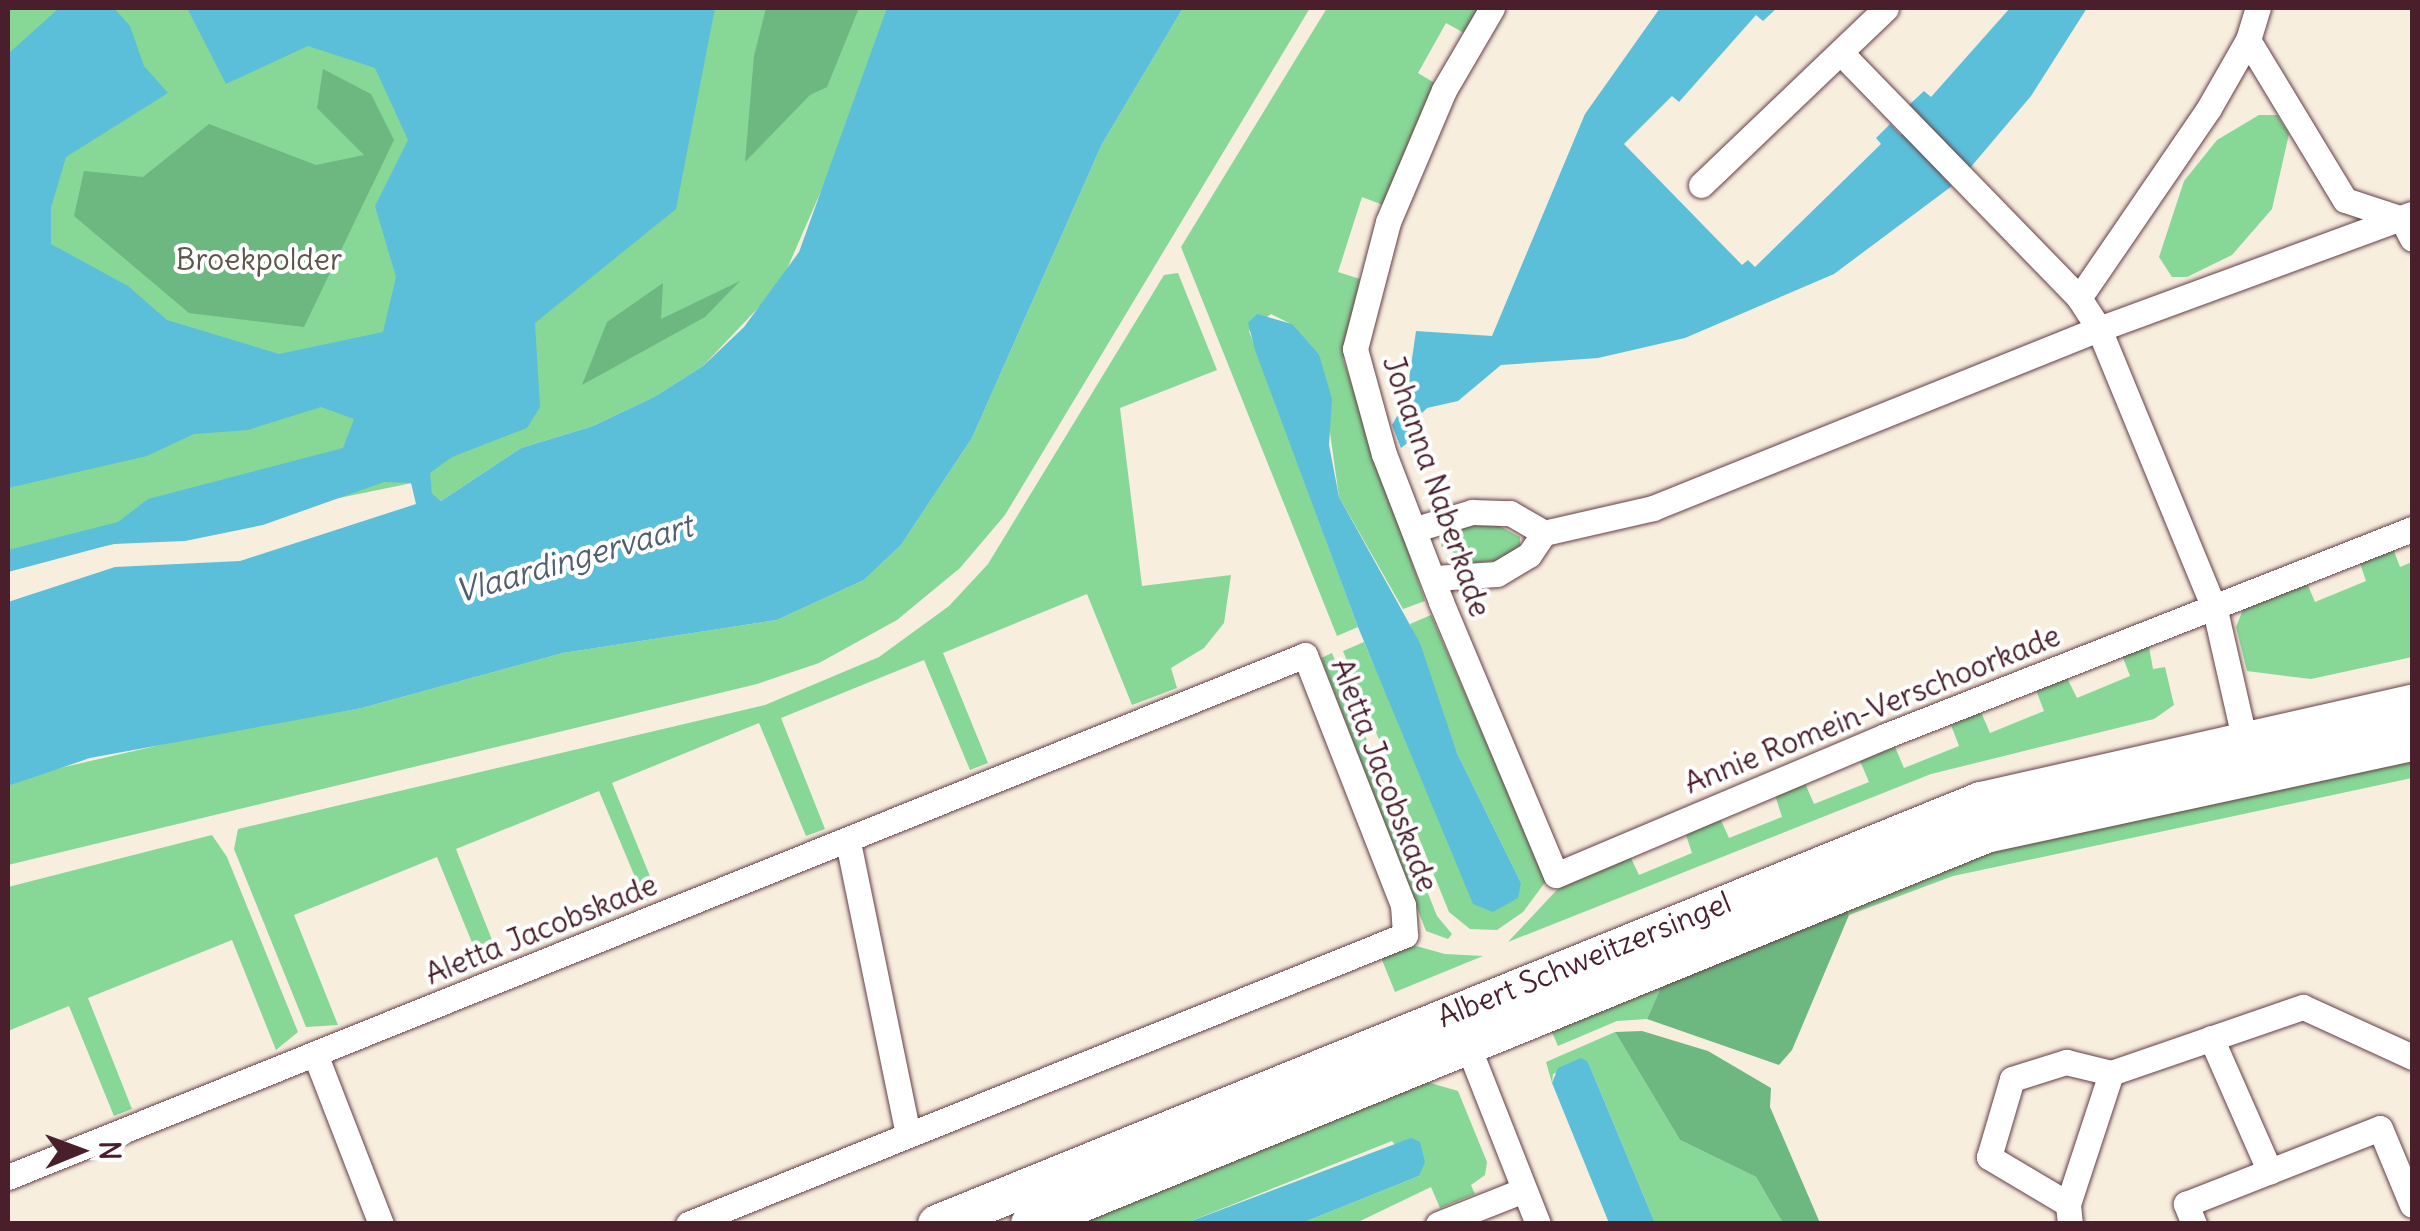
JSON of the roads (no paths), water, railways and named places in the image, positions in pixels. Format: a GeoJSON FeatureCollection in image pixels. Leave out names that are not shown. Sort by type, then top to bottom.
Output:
{"type":"FeatureCollection","features":[{"type":"Feature","properties":{"kind":"street","name":"Johanna Naberkade"},"geometry":{"type":"LineString","coordinates":[[1492,8],[1444,90],[1388,222],[1355,349],[1384,454],[1556,875]]}},
{"type":"Feature","properties":{"kind":"street"},"geometry":{"type":"LineString","coordinates":[[1701,185],[1886,8]]}},
{"type":"Feature","properties":{"kind":"street"},"geometry":{"type":"LineString","coordinates":[[2079,298],[2248,40],[2258,8]]}},
{"type":"Feature","properties":{"kind":"street"},"geometry":{"type":"LineString","coordinates":[[2248,40],[2346,200],[2409,224]]}},
{"type":"Feature","properties":{"kind":"street"},"geometry":{"type":"LineString","coordinates":[[1841,53],[2079,298],[2099,329],[2214,610],[2253,774]]}},
{"type":"Feature","properties":{"kind":"street"},"geometry":{"type":"LineString","coordinates":[[1416,529],[1472,512],[1510,514],[1544,533],[1653,508],[2099,329],[2409,224]]}},
{"type":"Feature","properties":{"kind":"street","name":"Annie Romein-Verschoorkade"},"geometry":{"type":"LineString","coordinates":[[1556,875],[1885,736],[2214,610],[2412,529]]}},
{"type":"Feature","properties":{"kind":"street"},"geometry":{"type":"LineString","coordinates":[[1434,578],[1497,574],[1529,556],[1544,533]]}},
{"type":"Feature","properties":{"kind":"street","name":"Aletta Jacobskade"},"geometry":{"type":"LineString","coordinates":[[8,1177],[1305,656],[1403,904],[1406,935],[688,1224]]}},
{"type":"Feature","properties":{"kind":"street","name":"Albert Schweitzersingel"},"geometry":{"type":"LineString","coordinates":[[937,1224],[1981,801],[2245,737],[2412,704]]}},
{"type":"Feature","properties":{"kind":"street","name":"Albert Schweitzersingel"},"geometry":{"type":"LineString","coordinates":[[1030,1224],[1468,1048],[1828,894],[1986,834],[2412,742]]}},
{"type":"Feature","properties":{"kind":"street"},"geometry":{"type":"LineString","coordinates":[[848,842],[908,1134]]}},
{"type":"Feature","properties":{"kind":"street"},"geometry":{"type":"LineString","coordinates":[[2111,1073],[2069,1214],[1988,1156],[2012,1078],[2066,1062],[2111,1073],[2303,1007],[2412,1056]]}},
{"type":"Feature","properties":{"kind":"street"},"geometry":{"type":"LineString","coordinates":[[1454,1013],[1538,1224]]}},
{"type":"Feature","properties":{"kind":"street"},"geometry":{"type":"LineString","coordinates":[[2212,1038],[2270,1172]]}},
{"type":"Feature","properties":{"kind":"street"},"geometry":{"type":"LineString","coordinates":[[314,1054],[381,1224]]}},
{"type":"Feature","properties":{"kind":"street"},"geometry":{"type":"LineString","coordinates":[[2194,1224],[2186,1204],[2380,1128],[2412,1205]]}},
{"type":"Feature","properties":{"kind":"street"},"geometry":{"type":"LineString","coordinates":[[1438,1224],[1524,1190]]}},
{"type":"Feature","properties":{"kind":"water","name":"Vlaardingervaart"},"geometry":{"type":"Polygon","coordinates":[[[59,8],[114,8],[130,26],[144,66],[168,93],[66,157],[51,208],[51,244],[128,286],[167,320],[279,354],[383,332],[396,277],[375,206],[408,140],[375,68],[308,46],[226,84],[187,8],[715,8],[676,209],[535,323],[540,407],[527,428],[452,457],[430,473],[432,493],[441,501],[521,448],[593,426],[654,397],[703,366],[744,327],[799,252],[887,8],[1183,8],[1102,144],[972,438],[901,545],[864,580],[777,620],[563,653],[362,708],[90,758],[8,786],[8,602],[115,567],[240,561],[416,504],[411,483],[384,482],[263,525],[185,541],[113,544],[8,572],[8,550],[118,522],[148,499],[343,448],[354,419],[321,407],[248,430],[194,434],[147,456],[8,488],[8,54],[59,8]]]}},
{"type":"Feature","properties":{"kind":"water"},"geometry":{"type":"Polygon","coordinates":[[[1660,8],[1777,8],[1763,21],[1756,15],[1679,102],[1672,96],[1624,144],[1742,265],[1748,260],[1755,267],[1881,144],[1876,138],[1890,124],[1901,135],[1911,126],[1920,116],[1909,105],[1924,91],[1931,97],[2010,8],[2087,8],[2031,96],[1970,168],[1960,157],[1941,175],[1952,186],[1834,274],[1685,338],[1598,358],[1501,365],[1458,401],[1427,408],[1412,423],[1416,436],[1401,448],[1392,425],[1406,400],[1416,331],[1492,336],[1585,114],[1660,8]]]}},
{"type":"Feature","properties":{"kind":"water"},"geometry":{"type":"Polygon","coordinates":[[[1257,314],[1292,324],[1319,354],[1332,399],[1329,445],[1339,497],[1420,643],[1457,753],[1521,883],[1518,898],[1493,912],[1473,904],[1358,627],[1255,350],[1248,323],[1257,314]]]}},
{"type":"Feature","properties":{"kind":"water"},"geometry":{"type":"Polygon","coordinates":[[[1581,1058],[1588,1062],[1655,1223],[1609,1223],[1552,1083],[1558,1068],[1581,1058]]]}},
{"type":"Feature","properties":{"kind":"water"},"geometry":{"type":"Polygon","coordinates":[[[1411,1138],[1420,1142],[1425,1162],[1419,1176],[1302,1223],[1186,1223],[1411,1138]]]}},
{"type":"Feature","properties":{"kind":"park label","name":"Broekpolder"},"geometry":{"type":"Point","coordinates":[259,259]}}]}
